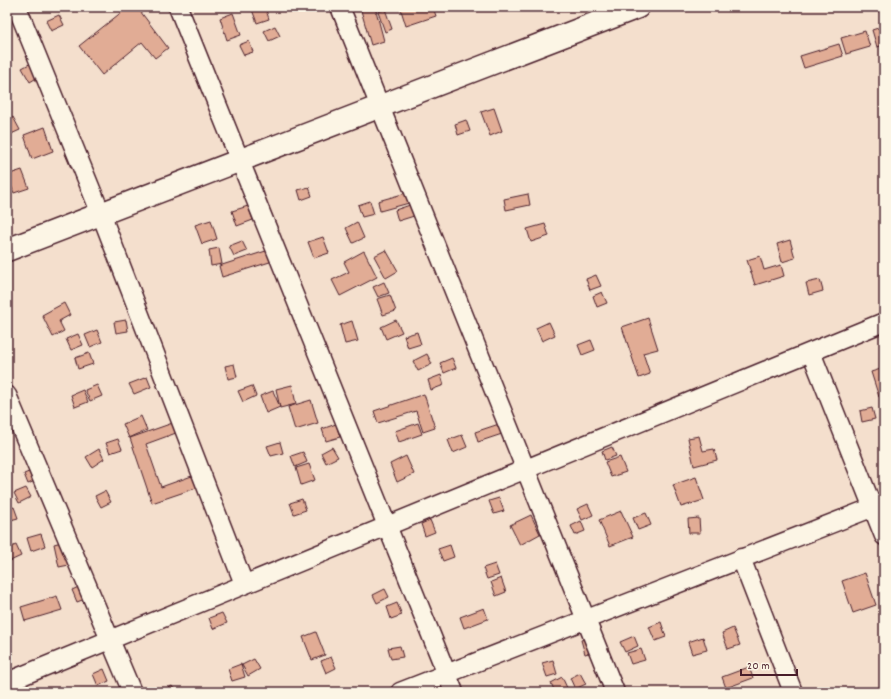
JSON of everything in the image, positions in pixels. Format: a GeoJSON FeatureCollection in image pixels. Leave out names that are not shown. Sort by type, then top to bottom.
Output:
{"type":"FeatureCollection","features":[{"type":"Feature","properties":{"kind":"street"},"geometry":{"type":"LineString","coordinates":[[18,7],[101,214],[244,584]]}},
{"type":"Feature","properties":{"kind":"street"},"geometry":{"type":"LineString","coordinates":[[178,7],[241,160],[454,692]]}},
{"type":"Feature","properties":{"kind":"street"},"geometry":{"type":"LineString","coordinates":[[340,7],[615,692]]}},
{"type":"Feature","properties":{"kind":"street"},"geometry":{"type":"LineString","coordinates":[[7,250],[638,7]]}},
{"type":"Feature","properties":{"kind":"street"},"geometry":{"type":"LineString","coordinates":[[7,682],[884,322]]}},
{"type":"Feature","properties":{"kind":"street"},"geometry":{"type":"LineString","coordinates":[[811,352],[878,505],[884,536]]}},
{"type":"Feature","properties":{"kind":"street"},"geometry":{"type":"LineString","coordinates":[[7,395],[132,692]]}},
{"type":"Feature","properties":{"kind":"street"},"geometry":{"type":"LineString","coordinates":[[400,692],[878,505]]}},
{"type":"Feature","properties":{"kind":"street"},"geometry":{"type":"LineString","coordinates":[[741,558],[793,692]]}},
{"type":"Feature","properties":{"kind":"building"},"geometry":{"type":"Polygon","coordinates":[[[128,7],[137,7],[168,48],[155,58],[142,42],[102,75],[79,46],[128,7]]]}},
{"type":"Feature","properties":{"kind":"building"},"geometry":{"type":"Polygon","coordinates":[[[251,7],[265,7],[269,19],[257,23],[251,7]]]}},
{"type":"Feature","properties":{"kind":"building"},"geometry":{"type":"Polygon","coordinates":[[[360,7],[375,7],[384,41],[371,45],[360,7]]]}},
{"type":"Feature","properties":{"kind":"building"},"geometry":{"type":"Polygon","coordinates":[[[400,7],[433,7],[436,16],[406,26],[400,7]]]}},
{"type":"Feature","properties":{"kind":"building"},"geometry":{"type":"Polygon","coordinates":[[[385,9],[392,29],[385,32],[378,12],[385,9]]]}},
{"type":"Feature","properties":{"kind":"building"},"geometry":{"type":"Polygon","coordinates":[[[233,13],[241,35],[227,40],[220,18],[233,13]]]}},
{"type":"Feature","properties":{"kind":"building"},"geometry":{"type":"Polygon","coordinates":[[[59,15],[64,25],[51,31],[46,21],[59,15]]]}},
{"type":"Feature","properties":{"kind":"building"},"geometry":{"type":"Polygon","coordinates":[[[275,26],[280,36],[269,41],[264,31],[275,26]]]}},
{"type":"Feature","properties":{"kind":"building"},"geometry":{"type":"Polygon","coordinates":[[[884,26],[884,45],[877,47],[872,30],[884,26]]]}},
{"type":"Feature","properties":{"kind":"building"},"geometry":{"type":"Polygon","coordinates":[[[865,31],[870,47],[846,54],[841,38],[865,31]]]}},
{"type":"Feature","properties":{"kind":"building"},"geometry":{"type":"Polygon","coordinates":[[[249,41],[253,52],[244,55],[239,45],[249,41]]]}},
{"type":"Feature","properties":{"kind":"building"},"geometry":{"type":"Polygon","coordinates":[[[839,44],[843,56],[804,68],[800,56],[839,44]]]}},
{"type":"Feature","properties":{"kind":"building"},"geometry":{"type":"Polygon","coordinates":[[[35,61],[43,74],[30,82],[22,68],[35,61]]]}},
{"type":"Feature","properties":{"kind":"building"},"geometry":{"type":"Polygon","coordinates":[[[494,108],[502,131],[490,136],[481,112],[494,108]]]}},
{"type":"Feature","properties":{"kind":"building"},"geometry":{"type":"Polygon","coordinates":[[[13,117],[20,130],[9,135],[7,131],[7,120],[13,117]]]}},
{"type":"Feature","properties":{"kind":"building"},"geometry":{"type":"Polygon","coordinates":[[[466,120],[470,131],[458,135],[455,124],[466,120]]]}},
{"type":"Feature","properties":{"kind":"building"},"geometry":{"type":"Polygon","coordinates":[[[45,127],[53,151],[32,159],[24,135],[45,127]]]}},
{"type":"Feature","properties":{"kind":"building"},"geometry":{"type":"Polygon","coordinates":[[[75,150],[81,164],[71,168],[65,154],[75,150]]]}},
{"type":"Feature","properties":{"kind":"building"},"geometry":{"type":"Polygon","coordinates":[[[22,170],[29,188],[14,193],[7,175],[22,170]]]}},
{"type":"Feature","properties":{"kind":"building"},"geometry":{"type":"Polygon","coordinates":[[[309,187],[312,196],[301,200],[298,190],[309,187]]]}},
{"type":"Feature","properties":{"kind":"building"},"geometry":{"type":"Polygon","coordinates":[[[406,193],[409,203],[380,211],[378,201],[406,193]]]}},
{"type":"Feature","properties":{"kind":"building"},"geometry":{"type":"Polygon","coordinates":[[[528,194],[530,205],[506,210],[504,199],[528,194]]]}},
{"type":"Feature","properties":{"kind":"building"},"geometry":{"type":"Polygon","coordinates":[[[370,201],[374,214],[362,217],[358,205],[370,201]]]}},
{"type":"Feature","properties":{"kind":"building"},"geometry":{"type":"Polygon","coordinates":[[[410,205],[414,216],[398,221],[395,210],[410,205]]]}},
{"type":"Feature","properties":{"kind":"building"},"geometry":{"type":"Polygon","coordinates":[[[248,206],[253,220],[237,226],[232,211],[248,206]]]}},
{"type":"Feature","properties":{"kind":"building"},"geometry":{"type":"Polygon","coordinates":[[[211,220],[217,239],[202,244],[195,225],[211,220]]]}},
{"type":"Feature","properties":{"kind":"building"},"geometry":{"type":"Polygon","coordinates":[[[357,222],[364,238],[353,243],[346,228],[357,222]]]}},
{"type":"Feature","properties":{"kind":"building"},"geometry":{"type":"Polygon","coordinates":[[[545,224],[549,236],[531,242],[527,229],[545,224]]]}},
{"type":"Feature","properties":{"kind":"building"},"geometry":{"type":"Polygon","coordinates":[[[323,237],[329,253],[314,258],[308,242],[323,237]]]}},
{"type":"Feature","properties":{"kind":"building"},"geometry":{"type":"Polygon","coordinates":[[[790,240],[795,258],[782,262],[777,244],[790,240]]]}},
{"type":"Feature","properties":{"kind":"building"},"geometry":{"type":"Polygon","coordinates":[[[242,241],[247,251],[234,256],[229,246],[242,241]]]}},
{"type":"Feature","properties":{"kind":"building"},"geometry":{"type":"Polygon","coordinates":[[[219,248],[222,264],[211,266],[209,250],[219,248]]]}},
{"type":"Feature","properties":{"kind":"building"},"geometry":{"type":"Polygon","coordinates":[[[269,250],[273,261],[222,277],[219,266],[269,250]]]}},
{"type":"Feature","properties":{"kind":"building"},"geometry":{"type":"Polygon","coordinates":[[[386,250],[398,271],[386,278],[374,256],[386,250]]]}},
{"type":"Feature","properties":{"kind":"building"},"geometry":{"type":"Polygon","coordinates":[[[364,251],[377,277],[340,296],[332,280],[349,272],[344,262],[364,251]]]}},
{"type":"Feature","properties":{"kind":"building"},"geometry":{"type":"Polygon","coordinates":[[[760,256],[764,270],[781,265],[784,276],[755,285],[747,260],[760,256]]]}},
{"type":"Feature","properties":{"kind":"building"},"geometry":{"type":"Polygon","coordinates":[[[596,275],[601,286],[590,290],[586,279],[596,275]]]}},
{"type":"Feature","properties":{"kind":"building"},"geometry":{"type":"Polygon","coordinates":[[[820,280],[823,291],[809,295],[806,283],[820,280]]]}},
{"type":"Feature","properties":{"kind":"building"},"geometry":{"type":"Polygon","coordinates":[[[384,282],[389,293],[378,297],[373,287],[384,282]]]}},
{"type":"Feature","properties":{"kind":"building"},"geometry":{"type":"Polygon","coordinates":[[[602,292],[607,303],[597,307],[593,296],[602,292]]]}},
{"type":"Feature","properties":{"kind":"building"},"geometry":{"type":"Polygon","coordinates":[[[390,295],[396,311],[383,315],[377,299],[390,295]]]}},
{"type":"Feature","properties":{"kind":"building"},"geometry":{"type":"Polygon","coordinates":[[[64,303],[70,315],[59,321],[64,331],[53,337],[42,315],[64,303]]]}},
{"type":"Feature","properties":{"kind":"building"},"geometry":{"type":"Polygon","coordinates":[[[648,318],[658,349],[643,353],[650,374],[639,378],[622,327],[648,318]]]}},
{"type":"Feature","properties":{"kind":"building"},"geometry":{"type":"Polygon","coordinates":[[[126,320],[128,331],[116,333],[114,322],[126,320]]]}},
{"type":"Feature","properties":{"kind":"building"},"geometry":{"type":"Polygon","coordinates":[[[396,320],[402,332],[386,339],[381,327],[396,320]]]}},
{"type":"Feature","properties":{"kind":"building"},"geometry":{"type":"Polygon","coordinates":[[[352,321],[358,341],[345,344],[340,325],[352,321]]]}},
{"type":"Feature","properties":{"kind":"building"},"geometry":{"type":"Polygon","coordinates":[[[549,322],[555,335],[542,341],[536,328],[549,322]]]}},
{"type":"Feature","properties":{"kind":"building"},"geometry":{"type":"Polygon","coordinates":[[[97,330],[102,342],[90,347],[85,335],[97,330]]]}},
{"type":"Feature","properties":{"kind":"building"},"geometry":{"type":"Polygon","coordinates":[[[417,332],[421,344],[408,348],[404,336],[417,332]]]}},
{"type":"Feature","properties":{"kind":"building"},"geometry":{"type":"Polygon","coordinates":[[[78,334],[83,345],[71,350],[66,339],[78,334]]]}},
{"type":"Feature","properties":{"kind":"building"},"geometry":{"type":"Polygon","coordinates":[[[591,340],[595,350],[582,355],[578,345],[591,340]]]}},
{"type":"Feature","properties":{"kind":"building"},"geometry":{"type":"Polygon","coordinates":[[[89,353],[93,364],[78,369],[75,358],[89,353]]]}},
{"type":"Feature","properties":{"kind":"building"},"geometry":{"type":"Polygon","coordinates":[[[427,354],[432,364],[418,371],[413,361],[427,354]]]}},
{"type":"Feature","properties":{"kind":"building"},"geometry":{"type":"Polygon","coordinates":[[[452,358],[456,368],[444,373],[440,363],[452,358]]]}},
{"type":"Feature","properties":{"kind":"building"},"geometry":{"type":"Polygon","coordinates":[[[234,364],[237,377],[228,379],[225,366],[234,364]]]}},
{"type":"Feature","properties":{"kind":"building"},"geometry":{"type":"Polygon","coordinates":[[[884,368],[884,396],[879,397],[871,372],[884,368]]]}},
{"type":"Feature","properties":{"kind":"building"},"geometry":{"type":"Polygon","coordinates":[[[441,375],[444,385],[431,390],[428,380],[441,375]]]}},
{"type":"Feature","properties":{"kind":"building"},"geometry":{"type":"Polygon","coordinates":[[[147,377],[151,387],[134,394],[129,384],[147,377]]]}},
{"type":"Feature","properties":{"kind":"building"},"geometry":{"type":"Polygon","coordinates":[[[97,385],[102,396],[90,401],[85,390],[97,385]]]}},
{"type":"Feature","properties":{"kind":"building"},"geometry":{"type":"Polygon","coordinates":[[[292,385],[296,404],[280,408],[276,389],[292,385]]]}},
{"type":"Feature","properties":{"kind":"building"},"geometry":{"type":"Polygon","coordinates":[[[252,386],[256,396],[243,402],[238,391],[252,386]]]}},
{"type":"Feature","properties":{"kind":"building"},"geometry":{"type":"Polygon","coordinates":[[[83,390],[88,402],[75,407],[71,395],[83,390]]]}},
{"type":"Feature","properties":{"kind":"building"},"geometry":{"type":"Polygon","coordinates":[[[273,391],[280,407],[266,413],[260,396],[273,391]]]}},
{"type":"Feature","properties":{"kind":"building"},"geometry":{"type":"Polygon","coordinates":[[[424,394],[435,428],[423,432],[416,411],[378,423],[374,411],[424,394]]]}},
{"type":"Feature","properties":{"kind":"building"},"geometry":{"type":"Polygon","coordinates":[[[311,400],[318,423],[295,430],[288,407],[311,400]]]}},
{"type":"Feature","properties":{"kind":"building"},"geometry":{"type":"Polygon","coordinates":[[[872,408],[875,419],[862,422],[860,411],[872,408]]]}},
{"type":"Feature","properties":{"kind":"building"},"geometry":{"type":"Polygon","coordinates":[[[141,416],[147,430],[129,438],[123,424],[141,416]]]}},
{"type":"Feature","properties":{"kind":"building"},"geometry":{"type":"Polygon","coordinates":[[[184,419],[191,441],[180,445],[176,433],[146,444],[161,487],[203,472],[208,484],[152,503],[130,438],[184,419]]]}},
{"type":"Feature","properties":{"kind":"building"},"geometry":{"type":"Polygon","coordinates":[[[418,423],[422,434],[399,442],[395,431],[418,423]]]}},
{"type":"Feature","properties":{"kind":"building"},"geometry":{"type":"Polygon","coordinates":[[[336,424],[340,437],[326,441],[322,429],[336,424]]]}},
{"type":"Feature","properties":{"kind":"building"},"geometry":{"type":"Polygon","coordinates":[[[499,424],[502,434],[478,442],[475,432],[499,424]]]}},
{"type":"Feature","properties":{"kind":"building"},"geometry":{"type":"Polygon","coordinates":[[[462,435],[467,447],[453,453],[448,440],[462,435]]]}},
{"type":"Feature","properties":{"kind":"building"},"geometry":{"type":"Polygon","coordinates":[[[699,436],[703,451],[714,449],[717,460],[694,466],[688,438],[699,436]]]}},
{"type":"Feature","properties":{"kind":"building"},"geometry":{"type":"Polygon","coordinates":[[[118,439],[122,449],[110,453],[106,443],[118,439]]]}},
{"type":"Feature","properties":{"kind":"building"},"geometry":{"type":"Polygon","coordinates":[[[280,442],[283,453],[271,456],[267,446],[280,442]]]}},
{"type":"Feature","properties":{"kind":"building"},"geometry":{"type":"Polygon","coordinates":[[[332,447],[338,457],[326,463],[321,453],[332,447]]]}},
{"type":"Feature","properties":{"kind":"building"},"geometry":{"type":"Polygon","coordinates":[[[612,447],[616,456],[605,460],[602,451],[612,447]]]}},
{"type":"Feature","properties":{"kind":"building"},"geometry":{"type":"Polygon","coordinates":[[[99,449],[104,459],[92,467],[86,457],[99,449]]]}},
{"type":"Feature","properties":{"kind":"building"},"geometry":{"type":"Polygon","coordinates":[[[303,452],[307,462],[295,467],[291,456],[303,452]]]}},
{"type":"Feature","properties":{"kind":"building"},"geometry":{"type":"Polygon","coordinates":[[[406,456],[414,474],[397,482],[390,464],[406,456]]]}},
{"type":"Feature","properties":{"kind":"building"},"geometry":{"type":"Polygon","coordinates":[[[620,457],[626,472],[611,477],[605,462],[620,457]]]}},
{"type":"Feature","properties":{"kind":"building"},"geometry":{"type":"Polygon","coordinates":[[[309,464],[315,480],[301,485],[296,468],[309,464]]]}},
{"type":"Feature","properties":{"kind":"building"},"geometry":{"type":"Polygon","coordinates":[[[38,468],[41,478],[28,484],[24,474],[38,468]]]}},
{"type":"Feature","properties":{"kind":"building"},"geometry":{"type":"Polygon","coordinates":[[[696,477],[704,500],[681,507],[673,485],[696,477]]]}},
{"type":"Feature","properties":{"kind":"building"},"geometry":{"type":"Polygon","coordinates":[[[26,488],[31,497],[19,503],[14,493],[26,488]]]}},
{"type":"Feature","properties":{"kind":"building"},"geometry":{"type":"Polygon","coordinates":[[[105,491],[111,502],[101,507],[95,496],[105,491]]]}},
{"type":"Feature","properties":{"kind":"building"},"geometry":{"type":"Polygon","coordinates":[[[499,498],[504,511],[494,514],[489,501],[499,498]]]}},
{"type":"Feature","properties":{"kind":"building"},"geometry":{"type":"Polygon","coordinates":[[[302,499],[306,510],[294,514],[290,503],[302,499]]]}},
{"type":"Feature","properties":{"kind":"building"},"geometry":{"type":"Polygon","coordinates":[[[588,504],[593,515],[582,520],[577,509],[588,504]]]}},
{"type":"Feature","properties":{"kind":"building"},"geometry":{"type":"Polygon","coordinates":[[[14,507],[18,518],[7,521],[7,509],[14,507]]]}},
{"type":"Feature","properties":{"kind":"building"},"geometry":{"type":"Polygon","coordinates":[[[621,511],[633,537],[610,546],[599,520],[621,511]]]}},
{"type":"Feature","properties":{"kind":"building"},"geometry":{"type":"Polygon","coordinates":[[[646,513],[651,525],[638,530],[633,518],[646,513]]]}},
{"type":"Feature","properties":{"kind":"building"},"geometry":{"type":"Polygon","coordinates":[[[531,515],[540,534],[520,545],[510,525],[531,515]]]}},
{"type":"Feature","properties":{"kind":"building"},"geometry":{"type":"Polygon","coordinates":[[[699,518],[700,533],[689,533],[688,519],[699,518]]]}},
{"type":"Feature","properties":{"kind":"building"},"geometry":{"type":"Polygon","coordinates":[[[430,520],[435,532],[425,536],[421,524],[430,520]]]}},
{"type":"Feature","properties":{"kind":"building"},"geometry":{"type":"Polygon","coordinates":[[[581,521],[585,531],[575,535],[571,526],[581,521]]]}},
{"type":"Feature","properties":{"kind":"building"},"geometry":{"type":"Polygon","coordinates":[[[41,534],[45,546],[31,551],[27,538],[41,534]]]}},
{"type":"Feature","properties":{"kind":"building"},"geometry":{"type":"Polygon","coordinates":[[[69,540],[74,564],[59,567],[54,544],[69,540]]]}},
{"type":"Feature","properties":{"kind":"building"},"geometry":{"type":"Polygon","coordinates":[[[16,545],[21,556],[8,562],[7,549],[16,545]]]}},
{"type":"Feature","properties":{"kind":"building"},"geometry":{"type":"Polygon","coordinates":[[[450,545],[454,557],[443,561],[438,549],[450,545]]]}},
{"type":"Feature","properties":{"kind":"building"},"geometry":{"type":"Polygon","coordinates":[[[495,564],[499,575],[487,579],[483,568],[495,564]]]}},
{"type":"Feature","properties":{"kind":"building"},"geometry":{"type":"Polygon","coordinates":[[[865,573],[876,605],[853,613],[842,581],[865,573]]]}},
{"type":"Feature","properties":{"kind":"building"},"geometry":{"type":"Polygon","coordinates":[[[501,578],[506,592],[496,596],[491,582],[501,578]]]}},
{"type":"Feature","properties":{"kind":"building"},"geometry":{"type":"Polygon","coordinates":[[[85,584],[90,597],[77,602],[72,590],[85,584]]]}},
{"type":"Feature","properties":{"kind":"building"},"geometry":{"type":"Polygon","coordinates":[[[385,589],[389,597],[377,603],[373,595],[385,589]]]}},
{"type":"Feature","properties":{"kind":"building"},"geometry":{"type":"Polygon","coordinates":[[[57,596],[62,610],[25,621],[21,607],[57,596]]]}},
{"type":"Feature","properties":{"kind":"building"},"geometry":{"type":"Polygon","coordinates":[[[397,603],[402,615],[391,619],[387,607],[397,603]]]}},
{"type":"Feature","properties":{"kind":"building"},"geometry":{"type":"Polygon","coordinates":[[[484,608],[488,619],[464,628],[460,617],[484,608]]]}},
{"type":"Feature","properties":{"kind":"building"},"geometry":{"type":"Polygon","coordinates":[[[222,613],[227,623],[213,629],[209,618],[222,613]]]}},
{"type":"Feature","properties":{"kind":"building"},"geometry":{"type":"Polygon","coordinates":[[[661,622],[666,637],[655,641],[649,627],[661,622]]]}},
{"type":"Feature","properties":{"kind":"building"},"geometry":{"type":"Polygon","coordinates":[[[733,628],[740,645],[728,649],[722,633],[733,628]]]}},
{"type":"Feature","properties":{"kind":"building"},"geometry":{"type":"Polygon","coordinates":[[[316,632],[325,655],[312,660],[303,637],[316,632]]]}},
{"type":"Feature","properties":{"kind":"building"},"geometry":{"type":"Polygon","coordinates":[[[634,636],[638,646],[625,652],[620,642],[634,636]]]}},
{"type":"Feature","properties":{"kind":"building"},"geometry":{"type":"Polygon","coordinates":[[[593,637],[596,651],[585,654],[581,640],[593,637]]]}},
{"type":"Feature","properties":{"kind":"building"},"geometry":{"type":"Polygon","coordinates":[[[703,637],[707,650],[692,654],[688,642],[703,637]]]}},
{"type":"Feature","properties":{"kind":"building"},"geometry":{"type":"Polygon","coordinates":[[[400,646],[403,657],[391,659],[388,648],[400,646]]]}},
{"type":"Feature","properties":{"kind":"building"},"geometry":{"type":"Polygon","coordinates":[[[641,649],[645,660],[631,664],[627,653],[641,649]]]}},
{"type":"Feature","properties":{"kind":"building"},"geometry":{"type":"Polygon","coordinates":[[[331,657],[336,668],[326,673],[321,661],[331,657]]]}},
{"type":"Feature","properties":{"kind":"building"},"geometry":{"type":"Polygon","coordinates":[[[254,659],[260,669],[248,676],[242,665],[254,659]]]}},
{"type":"Feature","properties":{"kind":"building"},"geometry":{"type":"Polygon","coordinates":[[[553,660],[557,674],[547,677],[542,663],[553,660]]]}},
{"type":"Feature","properties":{"kind":"building"},"geometry":{"type":"Polygon","coordinates":[[[241,664],[245,677],[232,681],[228,669],[241,664]]]}},
{"type":"Feature","properties":{"kind":"building"},"geometry":{"type":"Polygon","coordinates":[[[749,667],[753,678],[726,688],[722,677],[749,667]]]}},
{"type":"Feature","properties":{"kind":"building"},"geometry":{"type":"Polygon","coordinates":[[[104,669],[109,681],[98,686],[93,674],[104,669]]]}},
{"type":"Feature","properties":{"kind":"building"},"geometry":{"type":"Polygon","coordinates":[[[580,673],[586,684],[575,689],[570,678],[580,673]]]}},
{"type":"Feature","properties":{"kind":"building"},"geometry":{"type":"Polygon","coordinates":[[[562,677],[568,690],[555,692],[551,683],[562,677]]]}},
{"type":"Feature","properties":{"kind":"building"},"geometry":{"type":"Polygon","coordinates":[[[172,686],[176,692],[162,692],[172,686]]]}}]}
